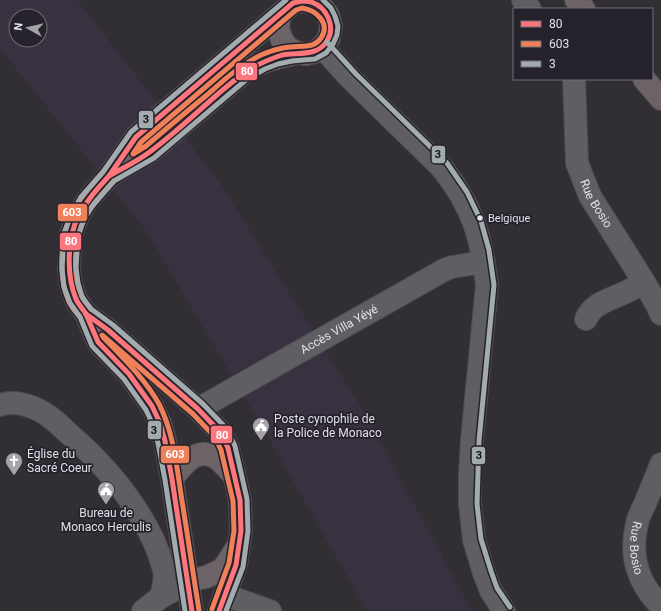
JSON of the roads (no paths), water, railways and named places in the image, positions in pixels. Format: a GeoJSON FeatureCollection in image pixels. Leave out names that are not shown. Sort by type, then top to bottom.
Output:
{"type":"FeatureCollection","features":[{"type":"Feature","properties":{"kind":"main road"},"geometry":{"type":"LineString","coordinates":[[576,0],[583,8]]}},
{"type":"Feature","properties":{"kind":"main road"},"geometry":{"type":"LineString","coordinates":[[192,611],[172,479],[160,423],[152,406],[129,374],[98,342],[86,314],[76,300],[71,285],[68,268],[71,234],[78,216],[87,201],[109,176],[136,137],[280,14],[293,3],[302,1],[323,3],[331,26],[329,38],[322,47],[315,52],[306,54],[298,53],[288,48],[282,40],[278,28],[280,14]]}},
{"type":"Feature","properties":{"kind":"main road"},"geometry":{"type":"LineString","coordinates":[[109,176],[150,152],[243,73],[258,63],[298,53]]}},
{"type":"Feature","properties":{"kind":"main road"},"geometry":{"type":"LineString","coordinates":[[645,80],[661,99]]}},
{"type":"Feature","properties":{"kind":"main road"},"geometry":{"type":"LineString","coordinates":[[86,314],[108,330],[198,409],[221,433],[228,448],[240,500],[241,531],[236,565],[222,603],[186,571]]}},
{"type":"Feature","properties":{"kind":"main road"},"geometry":{"type":"LineString","coordinates":[[172,479],[190,458],[207,454],[216,458],[234,475]]}},
{"type":"Feature","properties":{"kind":"main road"},"geometry":{"type":"LineString","coordinates":[[186,571],[206,577],[223,569],[239,545]]}},
{"type":"Feature","properties":{"kind":"street"},"geometry":{"type":"LineString","coordinates":[[523,0],[529,8]]}},
{"type":"Feature","properties":{"kind":"street"},"geometry":{"type":"LineString","coordinates":[[322,47],[351,79],[427,153],[454,183],[474,222],[484,262],[487,285],[470,468],[470,504],[474,540],[484,573],[491,591],[504,611]]}},
{"type":"Feature","properties":{"kind":"street","name":"Rue Bosio"},"geometry":{"type":"LineString","coordinates":[[574,80],[577,163],[590,196],[644,282],[661,314]]}},
{"type":"Feature","properties":{"kind":"street","name":"Accès Villa Yéyé"},"geometry":{"type":"LineString","coordinates":[[198,409],[444,270],[452,267],[484,262]]}},
{"type":"Feature","properties":{"kind":"street"},"geometry":{"type":"LineString","coordinates":[[586,320],[589,313],[598,304],[627,292],[644,282]]}},
{"type":"Feature","properties":{"kind":"street"},"geometry":{"type":"LineString","coordinates":[[0,405],[22,404],[44,412],[76,439],[117,482],[140,515],[154,541],[165,572],[161,597]]}},
{"type":"Feature","properties":{"kind":"street","name":"Rue Bosio"},"geometry":{"type":"LineString","coordinates":[[661,464],[637,524],[634,553],[636,567],[642,581],[654,599],[661,606]]}},
{"type":"Feature","properties":{"kind":"street"},"geometry":{"type":"LineString","coordinates":[[143,611],[161,597],[186,571],[154,541]]}},
{"type":"Feature","properties":{"kind":"street"},"geometry":{"type":"LineString","coordinates":[[222,603],[270,611]]}},
{"type":"Feature","properties":{"kind":"place","name":"Belgique"},"geometry":{"type":"Point","coordinates":[480,218]}},
{"type":"Feature","properties":{"kind":"place","name":"Poste cynophile de la Police de Monaco"},"geometry":{"type":"Point","coordinates":[261,441]}},
{"type":"Feature","properties":{"kind":"place","name":"Église du Sacré Coeur"},"geometry":{"type":"Point","coordinates":[14,476]}},
{"type":"Feature","properties":{"kind":"place","name":"Bureau de Monaco Herculis"},"geometry":{"type":"Point","coordinates":[106,505]}}]}
